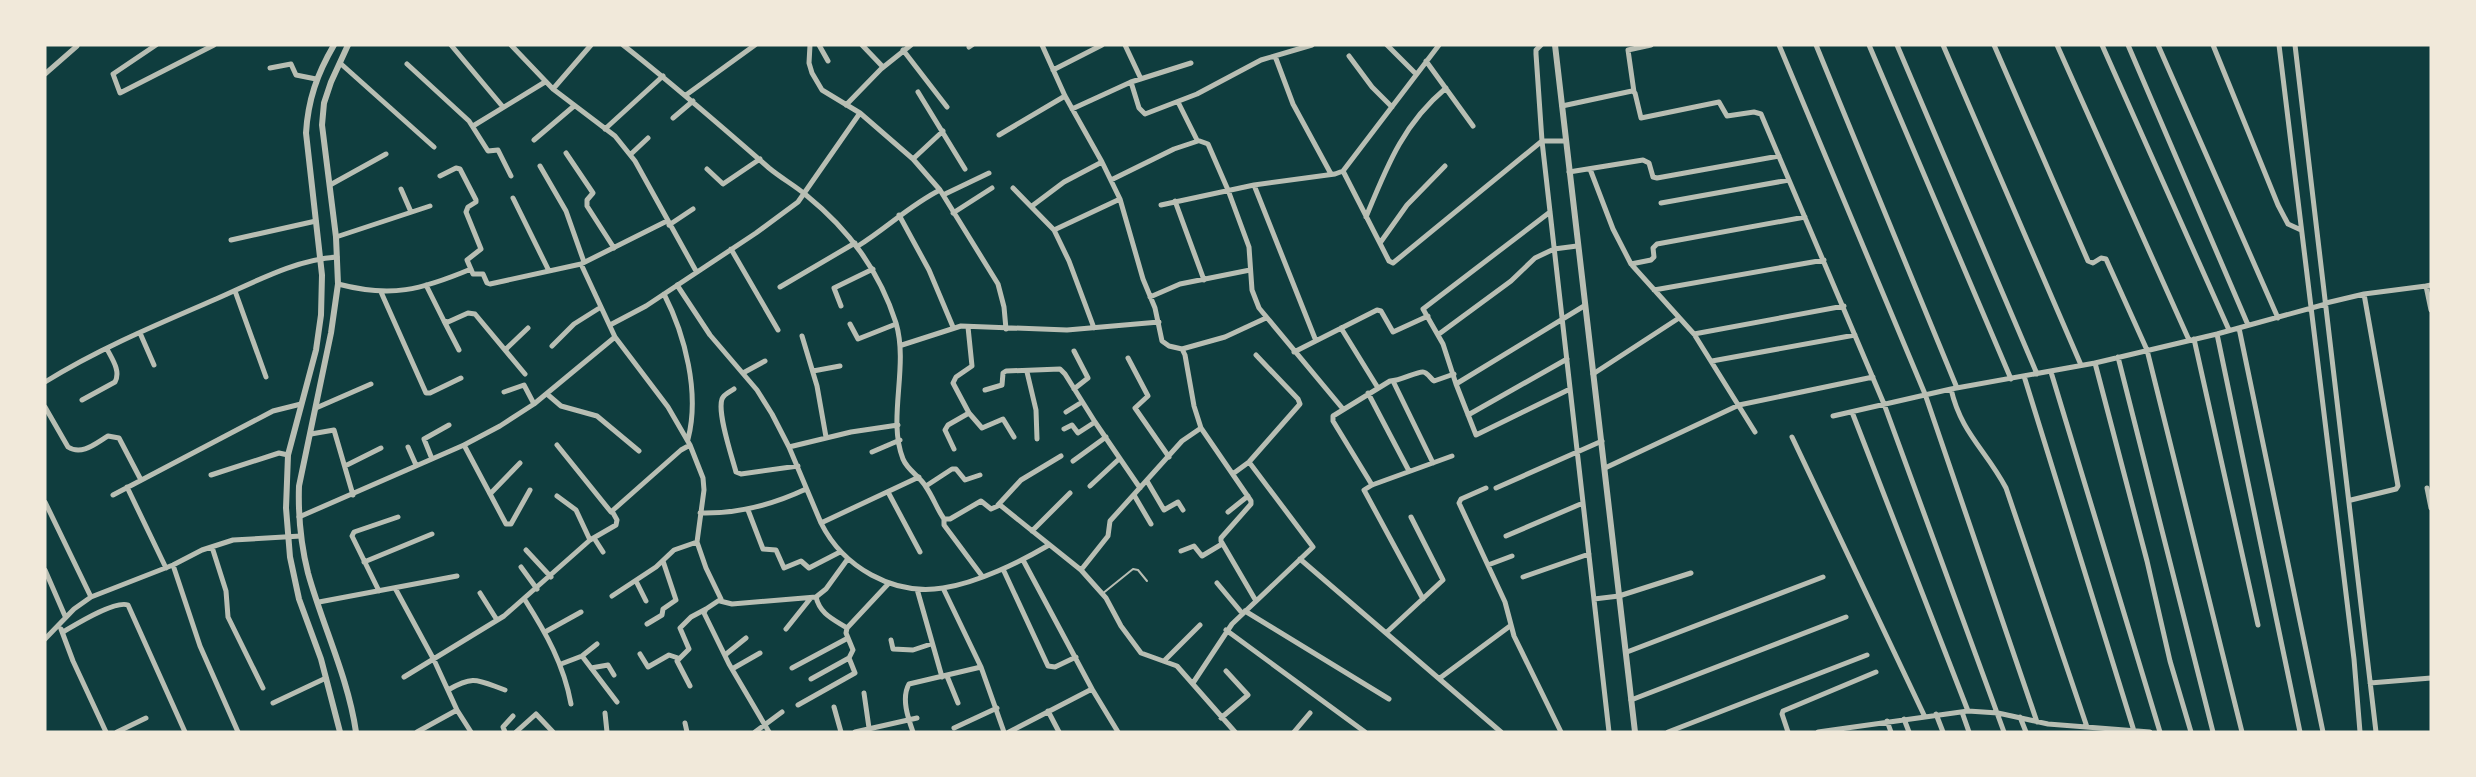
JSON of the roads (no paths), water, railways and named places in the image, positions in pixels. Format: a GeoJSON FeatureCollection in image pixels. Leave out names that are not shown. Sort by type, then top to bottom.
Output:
{"type":"FeatureCollection","features":[{"type":"Feature","properties":{"kind":"street"},"geometry":{"type":"LineString","coordinates":[[156,45],[113,74],[118,91],[122,93],[214,45]]}},
{"type":"Feature","properties":{"kind":"street"},"geometry":{"type":"LineString","coordinates":[[332,732],[340,730],[326,678],[298,599],[288,535],[285,482],[288,456],[316,350],[319,327],[322,275],[306,134],[310,98],[315,80],[333,45],[345,52]]}},
{"type":"Feature","properties":{"kind":"street"},"geometry":{"type":"LineString","coordinates":[[348,45],[324,103],[322,125],[336,237],[338,284],[332,333],[299,486],[299,517],[309,577],[345,683],[356,732]]}},
{"type":"Feature","properties":{"kind":"street"},"geometry":{"type":"LineString","coordinates":[[451,45],[503,107]]}},
{"type":"Feature","properties":{"kind":"street"},"geometry":{"type":"LineString","coordinates":[[512,45],[545,82],[605,129],[631,154],[696,271]]}},
{"type":"Feature","properties":{"kind":"street"},"geometry":{"type":"LineString","coordinates":[[553,89],[591,45]]}},
{"type":"Feature","properties":{"kind":"street"},"geometry":{"type":"LineString","coordinates":[[623,45],[805,194],[857,245],[873,269],[896,324],[902,345],[898,425],[903,458],[907,466],[926,486],[944,519],[944,525],[982,576]]}},
{"type":"Feature","properties":{"kind":"street"},"geometry":{"type":"LineString","coordinates":[[686,95],[755,45]]}},
{"type":"Feature","properties":{"kind":"street"},"geometry":{"type":"LineString","coordinates":[[810,45],[809,63],[816,82],[830,97],[860,113],[913,159],[942,192],[998,284],[1005,307],[1006,329]]}},
{"type":"Feature","properties":{"kind":"street"},"geometry":{"type":"LineString","coordinates":[[819,45],[828,61]]}},
{"type":"Feature","properties":{"kind":"street"},"geometry":{"type":"LineString","coordinates":[[862,45],[883,67]]}},
{"type":"Feature","properties":{"kind":"street"},"geometry":{"type":"LineString","coordinates":[[846,105],[883,67],[911,45]]}},
{"type":"Feature","properties":{"kind":"street"},"geometry":{"type":"LineString","coordinates":[[1042,45],[1065,96],[1120,199],[1159,322],[1162,341],[1168,346],[1182,349],[1225,337],[1266,318]]}},
{"type":"Feature","properties":{"kind":"street"},"geometry":{"type":"LineString","coordinates":[[1053,70],[1102,45]]}},
{"type":"Feature","properties":{"kind":"street"},"geometry":{"type":"LineString","coordinates":[[1125,45],[1141,79]]}},
{"type":"Feature","properties":{"kind":"street"},"geometry":{"type":"LineString","coordinates":[[1131,82],[1139,108],[1142,113],[1148,113],[1197,94],[1261,60],[1312,45]]}},
{"type":"Feature","properties":{"kind":"street"},"geometry":{"type":"LineString","coordinates":[[1387,45],[1416,74]]}},
{"type":"Feature","properties":{"kind":"street"},"geometry":{"type":"LineString","coordinates":[[1161,205],[1254,185],[1343,171],[1439,45]]}},
{"type":"Feature","properties":{"kind":"street"},"geometry":{"type":"LineString","coordinates":[[1541,45],[1536,50],[1536,54],[1542,141],[1609,732]]}},
{"type":"Feature","properties":{"kind":"street"},"geometry":{"type":"LineString","coordinates":[[1555,45],[1635,732]]}},
{"type":"Feature","properties":{"kind":"street"},"geometry":{"type":"LineString","coordinates":[[1652,45],[1628,50],[1634,92],[1641,118],[1719,102],[1727,116],[1754,112],[1762,116],[1884,404],[2004,732]]}},
{"type":"Feature","properties":{"kind":"street"},"geometry":{"type":"LineString","coordinates":[[1779,45],[1925,394],[2037,722]]}},
{"type":"Feature","properties":{"kind":"street"},"geometry":{"type":"LineString","coordinates":[[1816,45],[1954,388],[1962,424],[1989,460],[2006,488],[2087,727]]}},
{"type":"Feature","properties":{"kind":"street"},"geometry":{"type":"LineString","coordinates":[[1869,45],[2011,379]]}},
{"type":"Feature","properties":{"kind":"street"},"geometry":{"type":"LineString","coordinates":[[1898,45],[2037,374]]}},
{"type":"Feature","properties":{"kind":"street"},"geometry":{"type":"LineString","coordinates":[[1943,45],[2081,365]]}},
{"type":"Feature","properties":{"kind":"street"},"geometry":{"type":"LineString","coordinates":[[1994,45],[2088,261],[2093,263],[2102,258],[2106,259],[2147,350],[2242,732]]}},
{"type":"Feature","properties":{"kind":"street"},"geometry":{"type":"LineString","coordinates":[[2057,45],[2192,340],[2258,625]]}},
{"type":"Feature","properties":{"kind":"street"},"geometry":{"type":"LineString","coordinates":[[2102,45],[2229,330]]}},
{"type":"Feature","properties":{"kind":"street"},"geometry":{"type":"LineString","coordinates":[[2128,45],[2248,325]]}},
{"type":"Feature","properties":{"kind":"street"},"geometry":{"type":"LineString","coordinates":[[2158,45],[2278,318]]}},
{"type":"Feature","properties":{"kind":"street"},"geometry":{"type":"LineString","coordinates":[[2213,45],[2278,206],[2288,224],[2301,230]]}},
{"type":"Feature","properties":{"kind":"street"},"geometry":{"type":"LineString","coordinates":[[2279,45],[2354,658],[2360,732]]}},
{"type":"Feature","properties":{"kind":"street"},"geometry":{"type":"LineString","coordinates":[[2295,45],[2376,732]]}},
{"type":"Feature","properties":{"kind":"street"},"geometry":{"type":"LineString","coordinates":[[45,74],[77,46]]}},
{"type":"Feature","properties":{"kind":"street"},"geometry":{"type":"LineString","coordinates":[[903,50],[946,107]]}},
{"type":"Feature","properties":{"kind":"street"},"geometry":{"type":"LineString","coordinates":[[1275,56],[1293,104],[1331,174]]}},
{"type":"Feature","properties":{"kind":"street"},"geometry":{"type":"LineString","coordinates":[[1349,56],[1372,87],[1392,107]]}},
{"type":"Feature","properties":{"kind":"street"},"geometry":{"type":"LineString","coordinates":[[1426,61],[1473,126]]}},
{"type":"Feature","properties":{"kind":"street"},"geometry":{"type":"LineString","coordinates":[[340,63],[434,147]]}},
{"type":"Feature","properties":{"kind":"street"},"geometry":{"type":"LineString","coordinates":[[1072,109],[1131,82],[1191,63]]}},
{"type":"Feature","properties":{"kind":"street"},"geometry":{"type":"LineString","coordinates":[[270,68],[291,64],[296,75],[315,80]]}},
{"type":"Feature","properties":{"kind":"street"},"geometry":{"type":"LineString","coordinates":[[407,64],[473,126],[488,151],[498,150],[511,176]]}},
{"type":"Feature","properties":{"kind":"street"},"geometry":{"type":"LineString","coordinates":[[605,129],[663,76]]}},
{"type":"Feature","properties":{"kind":"street"},"geometry":{"type":"LineString","coordinates":[[473,126],[545,82]]}},
{"type":"Feature","properties":{"kind":"street"},"geometry":{"type":"LineString","coordinates":[[1366,217],[1399,142],[1427,105],[1446,88]]}},
{"type":"Feature","properties":{"kind":"street"},"geometry":{"type":"LineString","coordinates":[[918,92],[965,170]]}},
{"type":"Feature","properties":{"kind":"street"},"geometry":{"type":"LineString","coordinates":[[1562,106],[1634,92]]}},
{"type":"Feature","properties":{"kind":"street"},"geometry":{"type":"LineString","coordinates":[[999,135],[1065,96]]}},
{"type":"Feature","properties":{"kind":"street"},"geometry":{"type":"LineString","coordinates":[[673,118],[693,100]]}},
{"type":"Feature","properties":{"kind":"street"},"geometry":{"type":"LineString","coordinates":[[1178,102],[1198,141]]}},
{"type":"Feature","properties":{"kind":"street"},"geometry":{"type":"LineString","coordinates":[[534,140],[574,106]]}},
{"type":"Feature","properties":{"kind":"street"},"geometry":{"type":"LineString","coordinates":[[610,326],[664,294],[773,222],[805,194],[860,113]]}},
{"type":"Feature","properties":{"kind":"street"},"geometry":{"type":"LineString","coordinates":[[913,159],[943,131]]}},
{"type":"Feature","properties":{"kind":"street"},"geometry":{"type":"LineString","coordinates":[[631,154],[648,138]]}},
{"type":"Feature","properties":{"kind":"street"},"geometry":{"type":"LineString","coordinates":[[1111,180],[1174,149],[1198,141],[1208,144],[1228,190],[1251,254],[1252,290],[1266,318],[1320,379],[1342,409]]}},
{"type":"Feature","properties":{"kind":"street"},"geometry":{"type":"LineString","coordinates":[[1343,171],[1389,261],[1397,262],[1542,141],[1566,141]]}},
{"type":"Feature","properties":{"kind":"street"},"geometry":{"type":"LineString","coordinates":[[566,153],[593,194],[587,200],[587,206],[614,248]]}},
{"type":"Feature","properties":{"kind":"street"},"geometry":{"type":"LineString","coordinates":[[330,185],[386,154]]}},
{"type":"Feature","properties":{"kind":"street"},"geometry":{"type":"LineString","coordinates":[[1569,172],[1643,160],[1649,163],[1653,177],[1657,178],[1779,156]]}},
{"type":"Feature","properties":{"kind":"street"},"geometry":{"type":"LineString","coordinates":[[707,169],[723,184],[760,159]]}},
{"type":"Feature","properties":{"kind":"street"},"geometry":{"type":"LineString","coordinates":[[1032,206],[1064,182],[1102,162]]}},
{"type":"Feature","properties":{"kind":"street"},"geometry":{"type":"LineString","coordinates":[[1380,243],[1407,205],[1444,165]]}},
{"type":"Feature","properties":{"kind":"street"},"geometry":{"type":"LineString","coordinates":[[540,166],[566,211],[582,263],[615,337],[662,398],[689,442],[703,478],[704,490],[697,542],[705,568],[720,601]]}},
{"type":"Feature","properties":{"kind":"street"},"geometry":{"type":"LineString","coordinates":[[440,176],[456,168],[460,169],[477,201],[466,210],[481,249],[468,257],[475,275],[484,275],[487,283],[494,285],[582,263],[668,223],[693,208]]}},
{"type":"Feature","properties":{"kind":"street"},"geometry":{"type":"LineString","coordinates":[[1590,169],[1612,229],[1631,264],[1694,334],[1755,432]]}},
{"type":"Feature","properties":{"kind":"street"},"geometry":{"type":"LineString","coordinates":[[780,287],[882,231],[899,215],[942,192],[989,173]]}},
{"type":"Feature","properties":{"kind":"street"},"geometry":{"type":"LineString","coordinates":[[1661,204],[1789,180]]}},
{"type":"Feature","properties":{"kind":"street"},"geometry":{"type":"LineString","coordinates":[[1254,185],[1316,341]]}},
{"type":"Feature","properties":{"kind":"street"},"geometry":{"type":"LineString","coordinates":[[953,213],[992,188]]}},
{"type":"Feature","properties":{"kind":"street"},"geometry":{"type":"LineString","coordinates":[[1013,188],[1054,230],[1069,261],[1094,328]]}},
{"type":"Feature","properties":{"kind":"street"},"geometry":{"type":"LineString","coordinates":[[401,189],[411,212]]}},
{"type":"Feature","properties":{"kind":"street"},"geometry":{"type":"LineString","coordinates":[[513,198],[549,271]]}},
{"type":"Feature","properties":{"kind":"street"},"geometry":{"type":"LineString","coordinates":[[1054,230],[1120,199]]}},
{"type":"Feature","properties":{"kind":"street"},"geometry":{"type":"LineString","coordinates":[[1175,201],[1204,280]]}},
{"type":"Feature","properties":{"kind":"street"},"geometry":{"type":"LineString","coordinates":[[336,237],[430,206]]}},
{"type":"Feature","properties":{"kind":"street"},"geometry":{"type":"LineString","coordinates":[[1550,212],[1424,306],[1424,310],[1439,334],[1475,434],[1478,435],[1570,389]]}},
{"type":"Feature","properties":{"kind":"street"},"geometry":{"type":"LineString","coordinates":[[899,215],[929,270],[953,327]]}},
{"type":"Feature","properties":{"kind":"street"},"geometry":{"type":"LineString","coordinates":[[1631,264],[1651,260],[1654,257],[1653,246],[1657,244],[1805,217]]}},
{"type":"Feature","properties":{"kind":"street"},"geometry":{"type":"LineString","coordinates":[[231,240],[316,220]]}},
{"type":"Feature","properties":{"kind":"street"},"geometry":{"type":"LineString","coordinates":[[1439,334],[1511,280],[1535,258],[1554,249],[1577,246]]}},
{"type":"Feature","properties":{"kind":"street"},"geometry":{"type":"LineString","coordinates":[[731,249],[778,330]]}},
{"type":"Feature","properties":{"kind":"street"},"geometry":{"type":"LineString","coordinates":[[45,382],[140,333],[288,267],[320,258],[337,257]]}},
{"type":"Feature","properties":{"kind":"street"},"geometry":{"type":"LineString","coordinates":[[1654,290],[1824,260]]}},
{"type":"Feature","properties":{"kind":"street"},"geometry":{"type":"LineString","coordinates":[[338,284],[381,292],[426,285],[471,269]]}},
{"type":"Feature","properties":{"kind":"street"},"geometry":{"type":"LineString","coordinates":[[841,306],[834,288],[873,269]]}},
{"type":"Feature","properties":{"kind":"street"},"geometry":{"type":"LineString","coordinates":[[1150,297],[1180,284],[1250,270]]}},
{"type":"Feature","properties":{"kind":"street"},"geometry":{"type":"LineString","coordinates":[[426,285],[459,350]]}},
{"type":"Feature","properties":{"kind":"street"},"geometry":{"type":"LineString","coordinates":[[677,285],[710,335],[757,390],[789,447],[820,523],[847,560],[889,583],[917,588],[943,588],[1003,569],[1049,545]]}},
{"type":"Feature","properties":{"kind":"street"},"geometry":{"type":"LineString","coordinates":[[1833,416],[1954,388],[2095,363],[2217,334],[2364,294],[2429,285],[2431,310]]}},
{"type":"Feature","properties":{"kind":"street"},"geometry":{"type":"LineString","coordinates":[[235,291],[266,377]]}},
{"type":"Feature","properties":{"kind":"street"},"geometry":{"type":"LineString","coordinates":[[381,292],[426,393],[461,378]]}},
{"type":"Feature","properties":{"kind":"street"},"geometry":{"type":"LineString","coordinates":[[611,512],[689,442],[692,412],[687,364],[676,316],[664,294]]}},
{"type":"Feature","properties":{"kind":"street"},"geometry":{"type":"LineString","coordinates":[[2350,501],[2396,489],[2398,486],[2364,294]]}},
{"type":"Feature","properties":{"kind":"street"},"geometry":{"type":"LineString","coordinates":[[1456,384],[1584,306]]}},
{"type":"Feature","properties":{"kind":"street"},"geometry":{"type":"LineString","coordinates":[[1694,334],[1844,306]]}},
{"type":"Feature","properties":{"kind":"street"},"geometry":{"type":"LineString","coordinates":[[552,346],[574,324],[601,307]]}},
{"type":"Feature","properties":{"kind":"street"},"geometry":{"type":"LineString","coordinates":[[1294,352],[1379,310],[1393,332],[1428,315]]}},
{"type":"Feature","properties":{"kind":"street"},"geometry":{"type":"LineString","coordinates":[[444,321],[448,322],[468,313],[475,314],[525,374]]}},
{"type":"Feature","properties":{"kind":"street"},"geometry":{"type":"LineString","coordinates":[[1593,374],[1679,318]]}},
{"type":"Feature","properties":{"kind":"street"},"geometry":{"type":"LineString","coordinates":[[902,345],[953,327],[1094,328],[1159,322]]}},
{"type":"Feature","properties":{"kind":"street"},"geometry":{"type":"LineString","coordinates":[[850,324],[858,339],[896,324]]}},
{"type":"Feature","properties":{"kind":"street"},"geometry":{"type":"LineString","coordinates":[[968,327],[972,366],[956,377],[953,383],[969,413],[982,428],[1003,419],[1014,437]]}},
{"type":"Feature","properties":{"kind":"street"},"geometry":{"type":"LineString","coordinates":[[505,350],[528,328]]}},
{"type":"Feature","properties":{"kind":"street"},"geometry":{"type":"LineString","coordinates":[[1341,328],[1378,388]]}},
{"type":"Feature","properties":{"kind":"street"},"geometry":{"type":"LineString","coordinates":[[2238,328],[2323,732]]}},
{"type":"Feature","properties":{"kind":"street"},"geometry":{"type":"LineString","coordinates":[[140,333],[154,365]]}},
{"type":"Feature","properties":{"kind":"street"},"geometry":{"type":"LineString","coordinates":[[2217,334],[2300,732]]}},
{"type":"Feature","properties":{"kind":"street"},"geometry":{"type":"LineString","coordinates":[[1712,361],[1855,335]]}},
{"type":"Feature","properties":{"kind":"street"},"geometry":{"type":"LineString","coordinates":[[802,336],[813,371],[826,437]]}},
{"type":"Feature","properties":{"kind":"street"},"geometry":{"type":"LineString","coordinates":[[299,517],[464,445],[534,404],[615,337]]}},
{"type":"Feature","properties":{"kind":"street"},"geometry":{"type":"LineString","coordinates":[[82,399],[115,382],[117,378],[118,373],[107,349]]}},
{"type":"Feature","properties":{"kind":"street"},"geometry":{"type":"LineString","coordinates":[[1182,349],[1201,428],[1234,473],[1251,504],[1221,538],[1221,544],[1256,601]]}},
{"type":"Feature","properties":{"kind":"street"},"geometry":{"type":"LineString","coordinates":[[1074,351],[1088,379],[1074,389]]}},
{"type":"Feature","properties":{"kind":"street"},"geometry":{"type":"LineString","coordinates":[[1234,473],[1249,462],[1300,404],[1298,399],[1256,355]]}},
{"type":"Feature","properties":{"kind":"street"},"geometry":{"type":"LineString","coordinates":[[2118,357],[2213,732]]}},
{"type":"Feature","properties":{"kind":"street"},"geometry":{"type":"LineString","coordinates":[[1128,358],[1148,396],[1135,408],[1169,457]]}},
{"type":"Feature","properties":{"kind":"street"},"geometry":{"type":"LineString","coordinates":[[1468,415],[1567,359]]}},
{"type":"Feature","properties":{"kind":"street"},"geometry":{"type":"LineString","coordinates":[[743,374],[765,361]]}},
{"type":"Feature","properties":{"kind":"street"},"geometry":{"type":"LineString","coordinates":[[2095,363],[2147,561],[2170,660],[2191,732]]}},
{"type":"Feature","properties":{"kind":"street"},"geometry":{"type":"LineString","coordinates":[[813,371],[840,366]]}},
{"type":"Feature","properties":{"kind":"street"},"geometry":{"type":"LineString","coordinates":[[985,390],[1002,385],[1004,371],[1027,372],[1060,369],[1140,488]]}},
{"type":"Feature","properties":{"kind":"street"},"geometry":{"type":"LineString","coordinates":[[1027,372],[1036,410],[1037,439]]}},
{"type":"Feature","properties":{"kind":"street"},"geometry":{"type":"LineString","coordinates":[[1372,485],[1333,421],[1334,416],[1368,393],[1393,381],[1399,381],[1421,372],[1425,372],[1434,381],[1454,374]]}},
{"type":"Feature","properties":{"kind":"street"},"geometry":{"type":"LineString","coordinates":[[2051,372],[2160,732]]}},
{"type":"Feature","properties":{"kind":"street"},"geometry":{"type":"LineString","coordinates":[[2024,376],[2134,731]]}},
{"type":"Feature","properties":{"kind":"street"},"geometry":{"type":"LineString","coordinates":[[1605,468],[1739,405],[1873,377]]}},
{"type":"Feature","properties":{"kind":"street"},"geometry":{"type":"LineString","coordinates":[[1393,381],[1433,463]]}},
{"type":"Feature","properties":{"kind":"street"},"geometry":{"type":"LineString","coordinates":[[316,408],[371,384]]}},
{"type":"Feature","properties":{"kind":"street"},"geometry":{"type":"LineString","coordinates":[[504,392],[524,385],[534,404]]}},
{"type":"Feature","properties":{"kind":"street"},"geometry":{"type":"LineString","coordinates":[[734,389],[725,395],[722,401],[726,438],[736,472],[741,474],[798,466]]}},
{"type":"Feature","properties":{"kind":"street"},"geometry":{"type":"LineString","coordinates":[[1368,393],[1409,471]]}},
{"type":"Feature","properties":{"kind":"street"},"geometry":{"type":"LineString","coordinates":[[547,394],[561,406],[597,416],[639,451]]}},
{"type":"Feature","properties":{"kind":"street"},"geometry":{"type":"LineString","coordinates":[[1066,412],[1082,402]]}},
{"type":"Feature","properties":{"kind":"street"},"geometry":{"type":"LineString","coordinates":[[113,495],[273,411],[301,404]]}},
{"type":"Feature","properties":{"kind":"street"},"geometry":{"type":"LineString","coordinates":[[45,407],[72,450],[82,450],[108,436],[119,438],[141,480]]}},
{"type":"Feature","properties":{"kind":"street"},"geometry":{"type":"LineString","coordinates":[[1852,412],[1965,711],[1969,732]]}},
{"type":"Feature","properties":{"kind":"street"},"geometry":{"type":"LineString","coordinates":[[954,449],[945,430],[948,425],[969,413]]}},
{"type":"Feature","properties":{"kind":"street"},"geometry":{"type":"LineString","coordinates":[[1064,429],[1072,425],[1078,433],[1095,422]]}},
{"type":"Feature","properties":{"kind":"street"},"geometry":{"type":"LineString","coordinates":[[432,459],[424,438],[449,425]]}},
{"type":"Feature","properties":{"kind":"street"},"geometry":{"type":"LineString","coordinates":[[789,447],[826,437],[898,425]]}},
{"type":"Feature","properties":{"kind":"street"},"geometry":{"type":"LineString","coordinates":[[1081,570],[1108,536],[1110,521],[1187,437],[1201,428]]}},
{"type":"Feature","properties":{"kind":"street"},"geometry":{"type":"LineString","coordinates":[[311,434],[334,430],[353,495]]}},
{"type":"Feature","properties":{"kind":"street"},"geometry":{"type":"LineString","coordinates":[[1073,461],[1106,437]]}},
{"type":"Feature","properties":{"kind":"street"},"geometry":{"type":"LineString","coordinates":[[1792,437],[1924,716]]}},
{"type":"Feature","properties":{"kind":"street"},"geometry":{"type":"LineString","coordinates":[[872,452],[900,440]]}},
{"type":"Feature","properties":{"kind":"street"},"geometry":{"type":"LineString","coordinates":[[1496,488],[1602,441]]}},
{"type":"Feature","properties":{"kind":"street"},"geometry":{"type":"LineString","coordinates":[[464,445],[504,522],[508,525],[530,490]]}},
{"type":"Feature","properties":{"kind":"street"},"geometry":{"type":"LineString","coordinates":[[404,677],[497,620],[525,600],[592,539],[616,525],[617,520],[557,445]]}},
{"type":"Feature","properties":{"kind":"street"},"geometry":{"type":"LineString","coordinates":[[408,447],[416,465]]}},
{"type":"Feature","properties":{"kind":"street"},"geometry":{"type":"LineString","coordinates":[[345,466],[381,448]]}},
{"type":"Feature","properties":{"kind":"street"},"geometry":{"type":"LineString","coordinates":[[211,475],[279,453],[288,456]]}},
{"type":"Feature","properties":{"kind":"street"},"geometry":{"type":"LineString","coordinates":[[944,519],[950,519],[981,501],[991,509],[998,505],[1021,480],[1061,456]]}},
{"type":"Feature","properties":{"kind":"street"},"geometry":{"type":"LineString","coordinates":[[1423,599],[1364,489],[1452,456]]}},
{"type":"Feature","properties":{"kind":"street"},"geometry":{"type":"LineString","coordinates":[[1090,486],[1119,459]]}},
{"type":"Feature","properties":{"kind":"street"},"geometry":{"type":"LineString","coordinates":[[1193,683],[1226,630],[1312,549],[1312,544],[1249,462]]}},
{"type":"Feature","properties":{"kind":"street"},"geometry":{"type":"LineString","coordinates":[[490,494],[520,463]]}},
{"type":"Feature","properties":{"kind":"street"},"geometry":{"type":"LineString","coordinates":[[926,486],[952,469],[956,469],[965,480],[980,475]]}},
{"type":"Feature","properties":{"kind":"street"},"geometry":{"type":"LineString","coordinates":[[820,523],[919,477]]}},
{"type":"Feature","properties":{"kind":"street"},"geometry":{"type":"LineString","coordinates":[[1147,481],[1164,510],[1178,502],[1183,510]]}},
{"type":"Feature","properties":{"kind":"street"},"geometry":{"type":"LineString","coordinates":[[127,488],[166,568]]}},
{"type":"Feature","properties":{"kind":"street"},"geometry":{"type":"LineString","coordinates":[[1486,488],[1461,499],[1460,503],[1505,602],[1510,626],[1561,732]]}},
{"type":"Feature","properties":{"kind":"street"},"geometry":{"type":"LineString","coordinates":[[2427,488],[2431,508]]}},
{"type":"Feature","properties":{"kind":"street"},"geometry":{"type":"LineString","coordinates":[[700,513],[748,510],[768,505],[806,489]]}},
{"type":"Feature","properties":{"kind":"street"},"geometry":{"type":"LineString","coordinates":[[888,492],[920,552]]}},
{"type":"Feature","properties":{"kind":"street"},"geometry":{"type":"LineString","coordinates":[[1032,531],[1070,493]]}},
{"type":"Feature","properties":{"kind":"street"},"geometry":{"type":"LineString","coordinates":[[1134,495],[1151,524]]}},
{"type":"Feature","properties":{"kind":"street"},"geometry":{"type":"LineString","coordinates":[[556,496],[576,510],[592,539],[603,552]]}},
{"type":"Feature","properties":{"kind":"street"},"geometry":{"type":"LineString","coordinates":[[1228,512],[1248,496]]}},
{"type":"Feature","properties":{"kind":"street"},"geometry":{"type":"LineString","coordinates":[[45,502],[91,597]]}},
{"type":"Feature","properties":{"kind":"street"},"geometry":{"type":"LineString","coordinates":[[1506,536],[1583,503]]}},
{"type":"Feature","properties":{"kind":"street"},"geometry":{"type":"LineString","coordinates":[[998,505],[1081,570],[1102,594],[1141,653],[1177,666],[1235,732]]}},
{"type":"Feature","properties":{"kind":"street"},"geometry":{"type":"LineString","coordinates":[[748,510],[763,549],[776,550],[786,569],[801,561],[809,567],[840,552]]}},
{"type":"Feature","properties":{"kind":"street"},"geometry":{"type":"LineString","coordinates":[[379,591],[352,533],[398,517]]}},
{"type":"Feature","properties":{"kind":"street"},"geometry":{"type":"LineString","coordinates":[[1387,632],[1443,580],[1411,517]]}},
{"type":"Feature","properties":{"kind":"street"},"geometry":{"type":"LineString","coordinates":[[364,562],[432,534]]}},
{"type":"Feature","properties":{"kind":"street"},"geometry":{"type":"LineString","coordinates":[[45,639],[60,626],[65,616],[91,597],[166,568],[192,554],[233,540],[301,536]]}},
{"type":"Feature","properties":{"kind":"street"},"geometry":{"type":"LineString","coordinates":[[612,596],[663,561],[674,550],[697,542]]}},
{"type":"Feature","properties":{"kind":"street"},"geometry":{"type":"LineString","coordinates":[[1181,551],[1194,546],[1202,556],[1221,544]]}},
{"type":"Feature","properties":{"kind":"street"},"geometry":{"type":"LineString","coordinates":[[212,547],[226,591],[228,616],[263,688]]}},
{"type":"Feature","properties":{"kind":"street"},"geometry":{"type":"LineString","coordinates":[[526,550],[551,577]]}},
{"type":"Feature","properties":{"kind":"street"},"geometry":{"type":"LineString","coordinates":[[1523,577],[1588,554]]}},
{"type":"Feature","properties":{"kind":"street"},"geometry":{"type":"LineString","coordinates":[[1488,565],[1512,556]]}},
{"type":"Feature","properties":{"kind":"street"},"geometry":{"type":"LineString","coordinates":[[1300,559],[1501,732]]}},
{"type":"Feature","properties":{"kind":"street"},"geometry":{"type":"LineString","coordinates":[[786,629],[813,598],[826,589],[847,560]]}},
{"type":"Feature","properties":{"kind":"street"},"geometry":{"type":"LineString","coordinates":[[1023,560],[1118,732]]}},
{"type":"Feature","properties":{"kind":"street"},"geometry":{"type":"LineString","coordinates":[[647,624],[662,615],[663,609],[676,600],[663,561]]}},
{"type":"Feature","properties":{"kind":"street"},"geometry":{"type":"LineString","coordinates":[[173,565],[197,638],[238,732]]}},
{"type":"Feature","properties":{"kind":"street"},"geometry":{"type":"LineString","coordinates":[[521,567],[537,589]]}},
{"type":"Feature","properties":{"kind":"street"},"geometry":{"type":"LineString","coordinates":[[1003,569],[1048,666],[1055,667],[1076,657]]}},
{"type":"Feature","properties":{"kind":"street"},"geometry":{"type":"LineString","coordinates":[[45,570],[65,616]]}},
{"type":"Feature","properties":{"kind":"street"},"geometry":{"type":"LineString","coordinates":[[1594,599],[1619,596],[1691,573]]}},
{"type":"Feature","properties":{"kind":"street"},"geometry":{"type":"LineString","coordinates":[[319,602],[457,576]]}},
{"type":"Feature","properties":{"kind":"street"},"geometry":{"type":"LineString","coordinates":[[1627,652],[1823,577]]}},
{"type":"Feature","properties":{"kind":"street"},"geometry":{"type":"LineString","coordinates":[[636,581],[646,601]]}},
{"type":"Feature","properties":{"kind":"street"},"geometry":{"type":"LineString","coordinates":[[811,679],[849,658],[853,650],[847,628],[889,583]]}},
{"type":"Feature","properties":{"kind":"street"},"geometry":{"type":"LineString","coordinates":[[1217,583],[1243,612],[1389,699]]}},
{"type":"Feature","properties":{"kind":"street"},"geometry":{"type":"LineString","coordinates":[[395,588],[434,660],[457,710],[471,732]]}},
{"type":"Feature","properties":{"kind":"street"},"geometry":{"type":"LineString","coordinates":[[917,588],[932,644],[944,676],[958,703]]}},
{"type":"Feature","properties":{"kind":"street"},"geometry":{"type":"LineString","coordinates":[[943,588],[981,667],[1006,732],[1092,688]]}},
{"type":"Feature","properties":{"kind":"street"},"geometry":{"type":"LineString","coordinates":[[480,592],[497,620]]}},
{"type":"Feature","properties":{"kind":"street"},"geometry":{"type":"LineString","coordinates":[[640,654],[648,667],[669,655],[678,658],[688,653],[689,649],[680,631],[681,625],[720,601],[732,604],[813,598]]}},
{"type":"Feature","properties":{"kind":"street"},"geometry":{"type":"LineString","coordinates":[[813,598],[827,615],[847,628]]}},
{"type":"Feature","properties":{"kind":"street"},"geometry":{"type":"LineString","coordinates":[[525,600],[561,664],[571,704]]}},
{"type":"Feature","properties":{"kind":"street"},"geometry":{"type":"LineString","coordinates":[[63,633],[93,615],[122,603],[128,605],[184,732]]}},
{"type":"Feature","properties":{"kind":"street"},"geometry":{"type":"LineString","coordinates":[[705,609],[705,615],[732,669],[769,732]]}},
{"type":"Feature","properties":{"kind":"street"},"geometry":{"type":"LineString","coordinates":[[545,632],[581,612]]}},
{"type":"Feature","properties":{"kind":"street"},"geometry":{"type":"LineString","coordinates":[[1631,700],[1846,617]]}},
{"type":"Feature","properties":{"kind":"street"},"geometry":{"type":"LineString","coordinates":[[1164,661],[1200,625]]}},
{"type":"Feature","properties":{"kind":"street"},"geometry":{"type":"LineString","coordinates":[[60,626],[73,662],[106,732]]}},
{"type":"Feature","properties":{"kind":"street"},"geometry":{"type":"LineString","coordinates":[[1440,678],[1510,626]]}},
{"type":"Feature","properties":{"kind":"street"},"geometry":{"type":"LineString","coordinates":[[1226,630],[1365,732]]}},
{"type":"Feature","properties":{"kind":"street"},"geometry":{"type":"LineString","coordinates":[[725,655],[746,638]]}},
{"type":"Feature","properties":{"kind":"street"},"geometry":{"type":"LineString","coordinates":[[792,668],[848,638]]}},
{"type":"Feature","properties":{"kind":"street"},"geometry":{"type":"LineString","coordinates":[[891,640],[893,650],[913,650],[932,644]]}},
{"type":"Feature","properties":{"kind":"street"},"geometry":{"type":"LineString","coordinates":[[561,664],[582,656],[597,644]]}},
{"type":"Feature","properties":{"kind":"street"},"geometry":{"type":"LineString","coordinates":[[732,669],[760,653]]}},
{"type":"Feature","properties":{"kind":"street"},"geometry":{"type":"LineString","coordinates":[[1668,732],[1867,655]]}},
{"type":"Feature","properties":{"kind":"street"},"geometry":{"type":"LineString","coordinates":[[582,656],[617,702]]}},
{"type":"Feature","properties":{"kind":"street"},"geometry":{"type":"LineString","coordinates":[[678,658],[690,686]]}},
{"type":"Feature","properties":{"kind":"street"},"geometry":{"type":"LineString","coordinates":[[798,705],[854,674],[855,670],[849,658]]}},
{"type":"Feature","properties":{"kind":"street"},"geometry":{"type":"LineString","coordinates":[[591,668],[608,666],[614,675]]}},
{"type":"Feature","properties":{"kind":"street"},"geometry":{"type":"LineString","coordinates":[[913,732],[908,720],[907,687],[912,682],[981,667]]}},
{"type":"Feature","properties":{"kind":"street"},"geometry":{"type":"LineString","coordinates":[[1221,718],[1248,695],[1226,671]]}},
{"type":"Feature","properties":{"kind":"street"},"geometry":{"type":"LineString","coordinates":[[1788,732],[1782,712],[1876,672]]}},
{"type":"Feature","properties":{"kind":"street"},"geometry":{"type":"LineString","coordinates":[[273,703],[326,678]]}},
{"type":"Feature","properties":{"kind":"street"},"geometry":{"type":"LineString","coordinates":[[2370,683],[2431,678]]}},
{"type":"Feature","properties":{"kind":"street"},"geometry":{"type":"LineString","coordinates":[[448,690],[469,680],[479,680],[505,690]]}},
{"type":"Feature","properties":{"kind":"street"},"geometry":{"type":"LineString","coordinates":[[864,693],[869,728]]}},
{"type":"Feature","properties":{"kind":"street"},"geometry":{"type":"LineString","coordinates":[[834,707],[841,732]]}},
{"type":"Feature","properties":{"kind":"street"},"geometry":{"type":"LineString","coordinates":[[954,728],[997,708]]}},
{"type":"Feature","properties":{"kind":"street"},"geometry":{"type":"LineString","coordinates":[[417,732],[425,730],[457,710]]}},
{"type":"Feature","properties":{"kind":"street"},"geometry":{"type":"LineString","coordinates":[[1048,711],[1059,732]]}},
{"type":"Feature","properties":{"kind":"street"},"geometry":{"type":"LineString","coordinates":[[1818,732],[1965,711],[1998,713],[2077,729],[2087,727],[2150,732]]}},
{"type":"Feature","properties":{"kind":"street"},"geometry":{"type":"LineString","coordinates":[[755,732],[764,723],[782,712]]}},
{"type":"Feature","properties":{"kind":"street"},"geometry":{"type":"LineString","coordinates":[[605,713],[607,732]]}},
{"type":"Feature","properties":{"kind":"street"},"geometry":{"type":"LineString","coordinates":[[1294,732],[1310,713]]}},
{"type":"Feature","properties":{"kind":"street"},"geometry":{"type":"LineString","coordinates":[[516,732],[536,714],[553,732]]}},
{"type":"Feature","properties":{"kind":"street"},"geometry":{"type":"LineString","coordinates":[[1936,714],[1943,732]]}},
{"type":"Feature","properties":{"kind":"street"},"geometry":{"type":"LineString","coordinates":[[505,732],[503,727],[513,716]]}},
{"type":"Feature","properties":{"kind":"street"},"geometry":{"type":"LineString","coordinates":[[2020,717],[2026,732]]}},
{"type":"Feature","properties":{"kind":"street"},"geometry":{"type":"LineString","coordinates":[[117,732],[146,718]]}},
{"type":"Feature","properties":{"kind":"street"},"geometry":{"type":"LineString","coordinates":[[855,732],[917,718]]}},
{"type":"Feature","properties":{"kind":"street"},"geometry":{"type":"LineString","coordinates":[[1904,719],[1909,732]]}},
{"type":"Feature","properties":{"kind":"street"},"geometry":{"type":"LineString","coordinates":[[1887,721],[1891,732]]}},
{"type":"Feature","properties":{"kind":"street"},"geometry":{"type":"LineString","coordinates":[[685,723],[687,732]]}},
{"type":"Feature","properties":{"kind":"street"},"geometry":{"type":"LineString","coordinates":[[2048,724],[2051,732]]}},
{"type":"Feature","properties":{"kind":"street"},"geometry":{"type":"LineString","coordinates":[[1860,725],[1863,732]]}},
{"type":"Feature","properties":{"kind":"lane"},"geometry":{"type":"LineString","coordinates":[[1102,594],[1133,569],[1138,570],[1147,581]]}}]}
